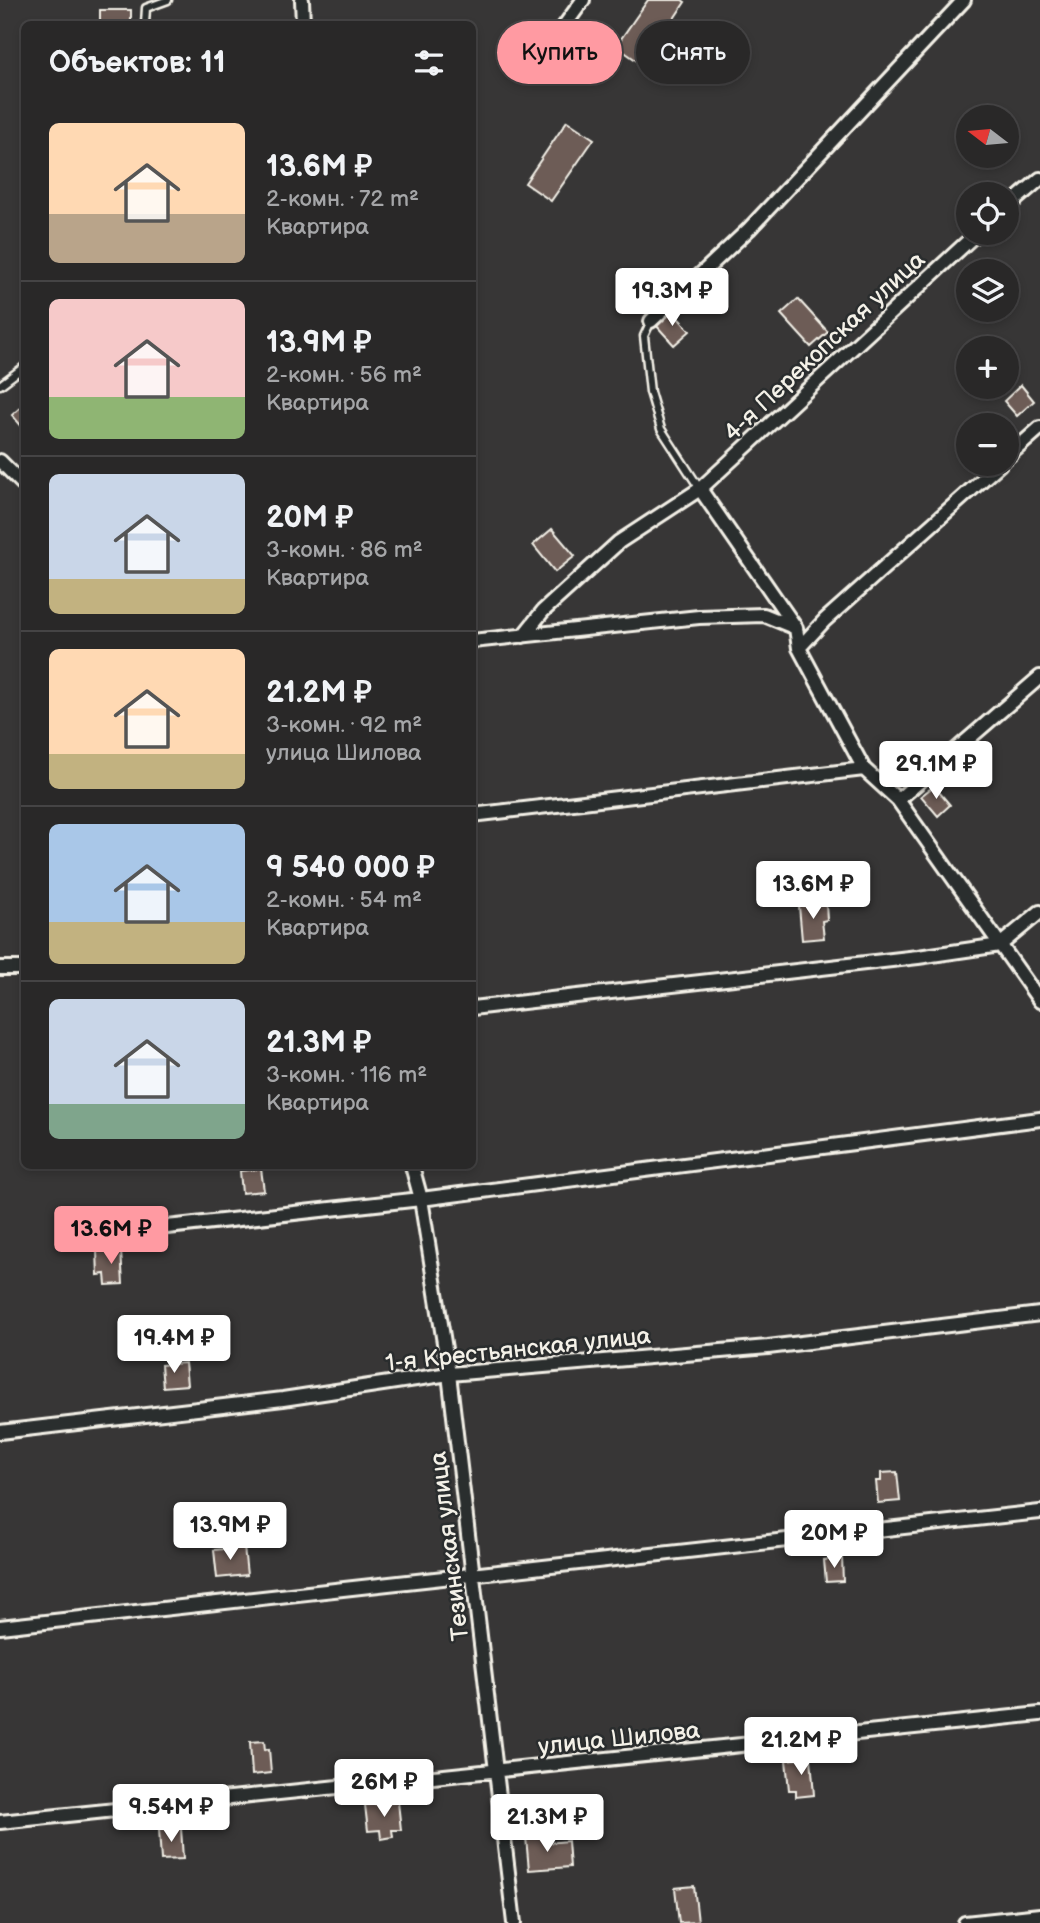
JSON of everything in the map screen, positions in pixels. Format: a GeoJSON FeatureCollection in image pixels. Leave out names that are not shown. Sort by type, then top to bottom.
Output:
{"type":"FeatureCollection","features":[{"type":"Feature","properties":{"kind":"street"},"geometry":{"type":"LineString","coordinates":[[302,0],[303,21]]}},
{"type":"Feature","properties":{"kind":"street"},"geometry":{"type":"LineString","coordinates":[[568,21],[583,0]]}},
{"type":"Feature","properties":{"kind":"street"},"geometry":{"type":"LineString","coordinates":[[651,321],[748,229],[964,0]]}},
{"type":"Feature","properties":{"kind":"street"},"geometry":{"type":"LineString","coordinates":[[1019,197],[1040,179]]}},
{"type":"Feature","properties":{"kind":"street","name":"4-я Перекопская улица"},"geometry":{"type":"LineString","coordinates":[[523,636],[543,611],[619,542],[700,489],[964,245]]}},
{"type":"Feature","properties":{"kind":"street"},"geometry":{"type":"LineString","coordinates":[[1019,447],[1040,428]]}},
{"type":"Feature","properties":{"kind":"street"},"geometry":{"type":"LineString","coordinates":[[0,461],[21,482]]}},
{"type":"Feature","properties":{"kind":"street"},"geometry":{"type":"LineString","coordinates":[[799,648],[825,620],[987,476]]}},
{"type":"Feature","properties":{"kind":"street"},"geometry":{"type":"LineString","coordinates":[[700,489],[796,628],[799,648],[864,769],[898,800],[1040,1001]]}},
{"type":"Feature","properties":{"kind":"street"},"geometry":{"type":"LineString","coordinates":[[476,641],[699,617],[764,615],[796,628]]}},
{"type":"Feature","properties":{"kind":"street"},"geometry":{"type":"LineString","coordinates":[[898,800],[1040,677]]}},
{"type":"Feature","properties":{"kind":"street"},"geometry":{"type":"LineString","coordinates":[[476,815],[864,769]]}},
{"type":"Feature","properties":{"kind":"street"},"geometry":{"type":"LineString","coordinates":[[476,1009],[1000,945],[1040,912]]}},
{"type":"Feature","properties":{"kind":"street"},"geometry":{"type":"LineString","coordinates":[[0,968],[21,968]]}},
{"type":"Feature","properties":{"kind":"street"},"geometry":{"type":"LineString","coordinates":[[104,1234],[421,1199],[1040,1119]]}},
{"type":"Feature","properties":{"kind":"street","name":"Тезинская улица"},"geometry":{"type":"LineString","coordinates":[[413,1169],[421,1199],[449,1374],[475,1575],[514,1923]]}},
{"type":"Feature","properties":{"kind":"street","name":"1-я Крестьянская улица"},"geometry":{"type":"LineString","coordinates":[[0,1432],[283,1399],[449,1374],[768,1346],[1040,1314]]}},
{"type":"Feature","properties":{"kind":"street"},"geometry":{"type":"LineString","coordinates":[[0,1627],[1040,1512]]}},
{"type":"Feature","properties":{"kind":"street","name":"улица Шилова"},"geometry":{"type":"LineString","coordinates":[[0,1822],[1040,1714]]}},
{"type":"Feature","properties":{"kind":"street"},"geometry":{"type":"LineString","coordinates":[[965,1923],[1040,1915]]}},
{"type":"Feature","properties":{"kind":"lane"},"geometry":{"type":"LineString","coordinates":[[145,21],[146,8],[168,0]]}},
{"type":"Feature","properties":{"kind":"lane"},"geometry":{"type":"LineString","coordinates":[[651,321],[644,337],[650,392],[660,429],[700,489]]}},
{"type":"Feature","properties":{"kind":"lane"},"geometry":{"type":"LineString","coordinates":[[0,385],[21,369]]}},
{"type":"Feature","properties":{"kind":"building"},"geometry":{"type":"Polygon","coordinates":[[[648,0],[685,2],[672,21],[636,21],[636,60],[622,50],[622,37],[648,0]]]}},
{"type":"Feature","properties":{"kind":"building"},"geometry":{"type":"Polygon","coordinates":[[[100,10],[131,10],[131,21],[100,21],[100,10]]]}},
{"type":"Feature","properties":{"kind":"building"},"geometry":{"type":"Polygon","coordinates":[[[567,121],[594,139],[551,201],[525,183],[567,121]]]}},
{"type":"Feature","properties":{"kind":"building"},"geometry":{"type":"Polygon","coordinates":[[[798,299],[828,332],[811,347],[781,314],[798,299]]]}},
{"type":"Feature","properties":{"kind":"building"},"geometry":{"type":"Polygon","coordinates":[[[671,310],[690,331],[674,345],[655,324],[671,310]]]}},
{"type":"Feature","properties":{"kind":"building"},"geometry":{"type":"Polygon","coordinates":[[[1021,385],[1034,401],[1019,414],[1014,413],[1004,401],[1019,399],[1021,385]]]}},
{"type":"Feature","properties":{"kind":"building"},"geometry":{"type":"Polygon","coordinates":[[[21,407],[21,426],[12,415],[21,407]]]}},
{"type":"Feature","properties":{"kind":"building"},"geometry":{"type":"Polygon","coordinates":[[[552,529],[575,556],[555,572],[533,545],[552,529]]]}},
{"type":"Feature","properties":{"kind":"building"},"geometry":{"type":"Polygon","coordinates":[[[934,786],[950,805],[938,816],[921,796],[934,786]]]}},
{"type":"Feature","properties":{"kind":"building"},"geometry":{"type":"Polygon","coordinates":[[[826,904],[827,920],[822,921],[824,938],[802,940],[799,906],[826,904]]]}},
{"type":"Feature","properties":{"kind":"building"},"geometry":{"type":"Polygon","coordinates":[[[261,1169],[264,1191],[242,1193],[240,1171],[261,1169]]]}},
{"type":"Feature","properties":{"kind":"building"},"geometry":{"type":"Polygon","coordinates":[[[121,1250],[123,1284],[106,1285],[105,1274],[98,1275],[97,1251],[121,1250]]]}},
{"type":"Feature","properties":{"kind":"building"},"geometry":{"type":"Polygon","coordinates":[[[185,1363],[187,1385],[163,1387],[161,1365],[185,1363]]]}},
{"type":"Feature","properties":{"kind":"building"},"geometry":{"type":"Polygon","coordinates":[[[897,1472],[900,1501],[878,1503],[876,1481],[881,1481],[881,1473],[897,1472]]]}},
{"type":"Feature","properties":{"kind":"building"},"geometry":{"type":"Polygon","coordinates":[[[244,1547],[247,1575],[217,1578],[214,1550],[244,1547]]]}},
{"type":"Feature","properties":{"kind":"building"},"geometry":{"type":"Polygon","coordinates":[[[842,1558],[843,1581],[826,1582],[824,1560],[842,1558]]]}},
{"type":"Feature","properties":{"kind":"building"},"geometry":{"type":"Polygon","coordinates":[[[264,1741],[265,1750],[269,1749],[271,1773],[252,1775],[250,1742],[264,1741]]]}},
{"type":"Feature","properties":{"kind":"building"},"geometry":{"type":"Polygon","coordinates":[[[811,1758],[814,1795],[796,1797],[796,1790],[789,1790],[786,1760],[811,1758]]]}},
{"type":"Feature","properties":{"kind":"building"},"geometry":{"type":"Polygon","coordinates":[[[398,1802],[401,1830],[392,1830],[393,1837],[381,1839],[380,1830],[368,1831],[365,1805],[398,1802]]]}},
{"type":"Feature","properties":{"kind":"building"},"geometry":{"type":"Polygon","coordinates":[[[181,1828],[183,1859],[161,1860],[159,1829],[181,1828]]]}},
{"type":"Feature","properties":{"kind":"building"},"geometry":{"type":"Polygon","coordinates":[[[546,1836],[547,1843],[568,1841],[570,1867],[529,1870],[526,1837],[546,1836]]]}},
{"type":"Feature","properties":{"kind":"building"},"geometry":{"type":"Polygon","coordinates":[[[694,1886],[698,1922],[679,1923],[675,1888],[694,1886]]]}}]}
